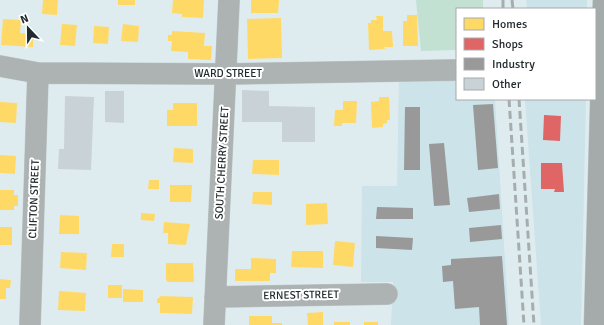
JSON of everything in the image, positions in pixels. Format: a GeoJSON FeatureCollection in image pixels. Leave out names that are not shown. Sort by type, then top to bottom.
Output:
{"type":"FeatureCollection","features":[{"type":"Feature","properties":{"kind":"main road"},"geometry":{"type":"LineString","coordinates":[[595,325],[600,77],[604,0]]}},
{"type":"Feature","properties":{"kind":"street","name":"SOUTH CHERRY STREET"},"geometry":{"type":"LineString","coordinates":[[214,325],[227,74],[229,0]]}},
{"type":"Feature","properties":{"kind":"street","name":"WARD STREET"},"geometry":{"type":"LineString","coordinates":[[0,66],[38,73],[227,74],[456,70]]}},
{"type":"Feature","properties":{"kind":"street","name":"CLIFTON STREET"},"geometry":{"type":"LineString","coordinates":[[30,325],[38,73]]}},
{"type":"Feature","properties":{"kind":"street","name":"ERNEST STREET"},"geometry":{"type":"LineString","coordinates":[[215,297],[387,294]]}},
{"type":"Feature","properties":{"kind":"shaded area"},"geometry":{"type":"Polygon","coordinates":[[[526,0],[587,0],[587,8],[527,8],[526,0]]]}},
{"type":"Feature","properties":{"kind":"shaded area"},"geometry":{"type":"Polygon","coordinates":[[[399,79],[456,79],[456,100],[495,100],[509,325],[391,325],[393,282],[361,282],[362,186],[397,186],[399,79]]]}},
{"type":"Feature","properties":{"kind":"shaded area"},"geometry":{"type":"Polygon","coordinates":[[[525,100],[586,100],[581,325],[541,325],[525,100]]]}},
{"type":"Feature","properties":{"kind":"green space"},"geometry":{"type":"Polygon","coordinates":[[[416,0],[483,0],[483,8],[456,8],[456,50],[421,51],[416,0]]]}},
{"type":"Feature","properties":{"kind":"building: Homes"},"geometry":{"type":"Polygon","coordinates":[[[43,0],[58,0],[57,15],[42,14],[43,0]]]}},
{"type":"Feature","properties":{"kind":"building: Homes"},"geometry":{"type":"Polygon","coordinates":[[[118,0],[135,0],[135,5],[118,5],[118,0]]]}},
{"type":"Feature","properties":{"kind":"building: Homes"},"geometry":{"type":"Polygon","coordinates":[[[173,0],[204,0],[203,18],[182,17],[182,14],[172,13],[173,0]]]}},
{"type":"Feature","properties":{"kind":"building: Homes"},"geometry":{"type":"Polygon","coordinates":[[[251,0],[279,0],[278,13],[251,13],[251,0]]]}},
{"type":"Feature","properties":{"kind":"building: Homes"},"geometry":{"type":"Polygon","coordinates":[[[407,15],[417,15],[418,46],[403,46],[403,21],[407,21],[407,15]]]}},
{"type":"Feature","properties":{"kind":"building: Homes"},"geometry":{"type":"Polygon","coordinates":[[[376,16],[383,16],[383,31],[392,31],[393,47],[369,50],[368,23],[371,23],[371,20],[377,20],[376,16]]]}},
{"type":"Feature","properties":{"kind":"building: Homes"},"geometry":{"type":"Polygon","coordinates":[[[281,18],[282,58],[248,59],[247,19],[281,18]]]}},
{"type":"Feature","properties":{"kind":"building: Homes"},"geometry":{"type":"Polygon","coordinates":[[[3,19],[21,20],[20,33],[33,34],[33,47],[1,45],[3,19]]]}},
{"type":"Feature","properties":{"kind":"building: Homes"},"geometry":{"type":"Polygon","coordinates":[[[62,24],[77,25],[75,46],[60,45],[62,24]]]}},
{"type":"Feature","properties":{"kind":"building: Homes"},"geometry":{"type":"Polygon","coordinates":[[[123,24],[139,26],[138,42],[121,41],[123,24]]]}},
{"type":"Feature","properties":{"kind":"building: Homes"},"geometry":{"type":"Polygon","coordinates":[[[94,26],[109,27],[108,44],[93,43],[94,26]]]}},
{"type":"Feature","properties":{"kind":"building: Homes"},"geometry":{"type":"Polygon","coordinates":[[[172,31],[205,33],[204,46],[212,46],[211,60],[188,59],[188,52],[171,51],[172,41],[168,41],[168,35],[172,35],[172,31]]]}},
{"type":"Feature","properties":{"kind":"building: Homes"},"geometry":{"type":"Polygon","coordinates":[[[379,97],[389,97],[390,120],[387,120],[387,123],[383,124],[383,127],[372,128],[371,102],[379,101],[379,97]]]}},
{"type":"Feature","properties":{"kind":"building: Homes"},"geometry":{"type":"Polygon","coordinates":[[[343,101],[357,101],[356,123],[342,123],[342,126],[334,126],[335,110],[343,110],[343,101]]]}},
{"type":"Feature","properties":{"kind":"building: Homes"},"geometry":{"type":"Polygon","coordinates":[[[0,102],[17,103],[16,123],[0,122],[0,102]]]}},
{"type":"Feature","properties":{"kind":"building: Homes"},"geometry":{"type":"Polygon","coordinates":[[[173,103],[197,103],[197,126],[167,126],[167,110],[173,110],[173,103]]]}},
{"type":"Feature","properties":{"kind":"building: Homes"},"geometry":{"type":"Polygon","coordinates":[[[174,148],[193,149],[193,163],[173,162],[174,148]]]}},
{"type":"Feature","properties":{"kind":"building: Homes"},"geometry":{"type":"Polygon","coordinates":[[[0,155],[16,156],[15,174],[0,173],[0,155]]]}},
{"type":"Feature","properties":{"kind":"building: Homes"},"geometry":{"type":"Polygon","coordinates":[[[253,160],[279,160],[279,175],[252,174],[253,160]]]}},
{"type":"Feature","properties":{"kind":"building: Homes"},"geometry":{"type":"Polygon","coordinates":[[[149,180],[159,180],[159,189],[148,189],[149,180]]]}},
{"type":"Feature","properties":{"kind":"building: Homes"},"geometry":{"type":"Polygon","coordinates":[[[170,185],[192,185],[191,202],[170,202],[170,185]]]}},
{"type":"Feature","properties":{"kind":"building: Homes"},"geometry":{"type":"Polygon","coordinates":[[[0,190],[14,190],[14,195],[18,195],[18,206],[14,206],[14,210],[0,210],[0,190]]]}},
{"type":"Feature","properties":{"kind":"building: Homes"},"geometry":{"type":"Polygon","coordinates":[[[253,192],[272,192],[272,205],[252,204],[253,192]]]}},
{"type":"Feature","properties":{"kind":"building: Homes"},"geometry":{"type":"Polygon","coordinates":[[[327,203],[328,224],[306,225],[306,204],[327,203]]]}},
{"type":"Feature","properties":{"kind":"building: Homes"},"geometry":{"type":"Polygon","coordinates":[[[141,213],[155,214],[154,221],[141,220],[141,213]]]}},
{"type":"Feature","properties":{"kind":"building: Homes"},"geometry":{"type":"Polygon","coordinates":[[[60,215],[79,216],[79,234],[59,234],[60,215]]]}},
{"type":"Feature","properties":{"kind":"building: Homes"},"geometry":{"type":"Polygon","coordinates":[[[164,222],[190,224],[186,245],[168,244],[168,233],[163,233],[164,222]]]}},
{"type":"Feature","properties":{"kind":"building: Homes"},"geometry":{"type":"Polygon","coordinates":[[[0,227],[12,227],[12,245],[0,245],[0,227]]]}},
{"type":"Feature","properties":{"kind":"building: Homes"},"geometry":{"type":"Polygon","coordinates":[[[335,241],[355,243],[353,267],[333,265],[335,241]]]}},
{"type":"Feature","properties":{"kind":"building: Homes"},"geometry":{"type":"Polygon","coordinates":[[[112,244],[124,244],[124,257],[111,257],[112,244]]]}},
{"type":"Feature","properties":{"kind":"building: Homes"},"geometry":{"type":"Polygon","coordinates":[[[292,251],[323,251],[323,268],[291,267],[292,251]]]}},
{"type":"Feature","properties":{"kind":"building: Homes"},"geometry":{"type":"Polygon","coordinates":[[[61,252],[87,253],[86,270],[60,268],[61,252]]]}},
{"type":"Feature","properties":{"kind":"building: Homes"},"geometry":{"type":"Polygon","coordinates":[[[251,258],[276,259],[276,273],[270,273],[270,281],[235,281],[235,269],[251,269],[251,258]]]}},
{"type":"Feature","properties":{"kind":"building: Homes"},"geometry":{"type":"Polygon","coordinates":[[[166,263],[193,263],[194,282],[168,282],[166,280],[166,263]]]}},
{"type":"Feature","properties":{"kind":"building: Homes"},"geometry":{"type":"Polygon","coordinates":[[[0,279],[11,280],[10,288],[6,288],[6,299],[0,299],[0,279]]]}},
{"type":"Feature","properties":{"kind":"building: Homes"},"geometry":{"type":"Polygon","coordinates":[[[108,285],[122,285],[122,298],[108,298],[108,285]]]}},
{"type":"Feature","properties":{"kind":"building: Homes"},"geometry":{"type":"Polygon","coordinates":[[[123,289],[143,290],[143,302],[123,302],[123,289]]]}},
{"type":"Feature","properties":{"kind":"building: Homes"},"geometry":{"type":"Polygon","coordinates":[[[59,291],[86,293],[85,311],[58,310],[59,291]]]}},
{"type":"Feature","properties":{"kind":"building: Homes"},"geometry":{"type":"Polygon","coordinates":[[[161,296],[193,297],[192,314],[160,313],[160,303],[157,303],[157,299],[161,296]]]}},
{"type":"Feature","properties":{"kind":"building: Homes"},"geometry":{"type":"Polygon","coordinates":[[[323,312],[323,325],[308,325],[307,313],[323,312]]]}},
{"type":"Feature","properties":{"kind":"building: Homes"},"geometry":{"type":"Polygon","coordinates":[[[249,316],[272,316],[272,323],[282,323],[282,325],[249,325],[249,316]]]}},
{"type":"Feature","properties":{"kind":"building: Homes"},"geometry":{"type":"Polygon","coordinates":[[[334,322],[350,322],[350,325],[334,325],[334,322]]]}},
{"type":"Feature","properties":{"kind":"building: Homes"},"geometry":{"type":"Polygon","coordinates":[[[364,322],[378,322],[378,325],[364,325],[364,322]]]}},
{"type":"Feature","properties":{"kind":"building: Shops"},"geometry":{"type":"Polygon","coordinates":[[[544,115],[561,116],[560,141],[543,140],[544,115]]]}},
{"type":"Feature","properties":{"kind":"building: Shops"},"geometry":{"type":"Polygon","coordinates":[[[541,163],[562,163],[564,192],[554,192],[555,189],[541,189],[541,163]]]}},
{"type":"Feature","properties":{"kind":"building: Industry"},"geometry":{"type":"Polygon","coordinates":[[[493,104],[498,168],[478,170],[473,105],[493,104]]]}},
{"type":"Feature","properties":{"kind":"building: Industry"},"geometry":{"type":"Polygon","coordinates":[[[405,107],[420,107],[420,170],[404,170],[405,107]]]}},
{"type":"Feature","properties":{"kind":"building: Industry"},"geometry":{"type":"Polygon","coordinates":[[[444,143],[450,205],[434,206],[429,144],[444,143]]]}},
{"type":"Feature","properties":{"kind":"building: Industry"},"geometry":{"type":"Polygon","coordinates":[[[499,194],[500,209],[469,212],[467,198],[499,194]]]}},
{"type":"Feature","properties":{"kind":"building: Industry"},"geometry":{"type":"Polygon","coordinates":[[[377,207],[413,208],[413,219],[376,219],[377,207]]]}},
{"type":"Feature","properties":{"kind":"building: Industry"},"geometry":{"type":"Polygon","coordinates":[[[501,225],[502,239],[470,242],[469,228],[501,225]]]}},
{"type":"Feature","properties":{"kind":"building: Industry"},"geometry":{"type":"Polygon","coordinates":[[[376,236],[413,238],[412,250],[376,248],[376,236]]]}},
{"type":"Feature","properties":{"kind":"building: Industry"},"geometry":{"type":"Polygon","coordinates":[[[502,256],[507,325],[480,325],[479,307],[455,309],[453,281],[443,282],[442,266],[451,265],[451,259],[502,256]]]}},
{"type":"Feature","properties":{"kind":"building: Other"},"geometry":{"type":"Polygon","coordinates":[[[242,90],[269,91],[269,106],[315,107],[315,142],[282,142],[282,122],[242,122],[242,90]]]}},
{"type":"Feature","properties":{"kind":"building: Other"},"geometry":{"type":"Polygon","coordinates":[[[105,91],[124,91],[124,123],[105,122],[105,91]]]}},
{"type":"Feature","properties":{"kind":"building: Other"},"geometry":{"type":"Polygon","coordinates":[[[65,96],[94,97],[91,170],[58,169],[59,149],[64,149],[65,96]]]}},
{"type":"Feature","properties":{"kind":"railway"},"geometry":{"type":"LineString","coordinates":[[503,0],[503,8]]}},
{"type":"Feature","properties":{"kind":"railway"},"geometry":{"type":"LineString","coordinates":[[512,0],[513,8]]}},
{"type":"Feature","properties":{"kind":"railway"},"geometry":{"type":"LineString","coordinates":[[509,100],[524,325]]}},
{"type":"Feature","properties":{"kind":"railway"},"geometry":{"type":"LineString","coordinates":[[519,100],[534,325]]}}]}
